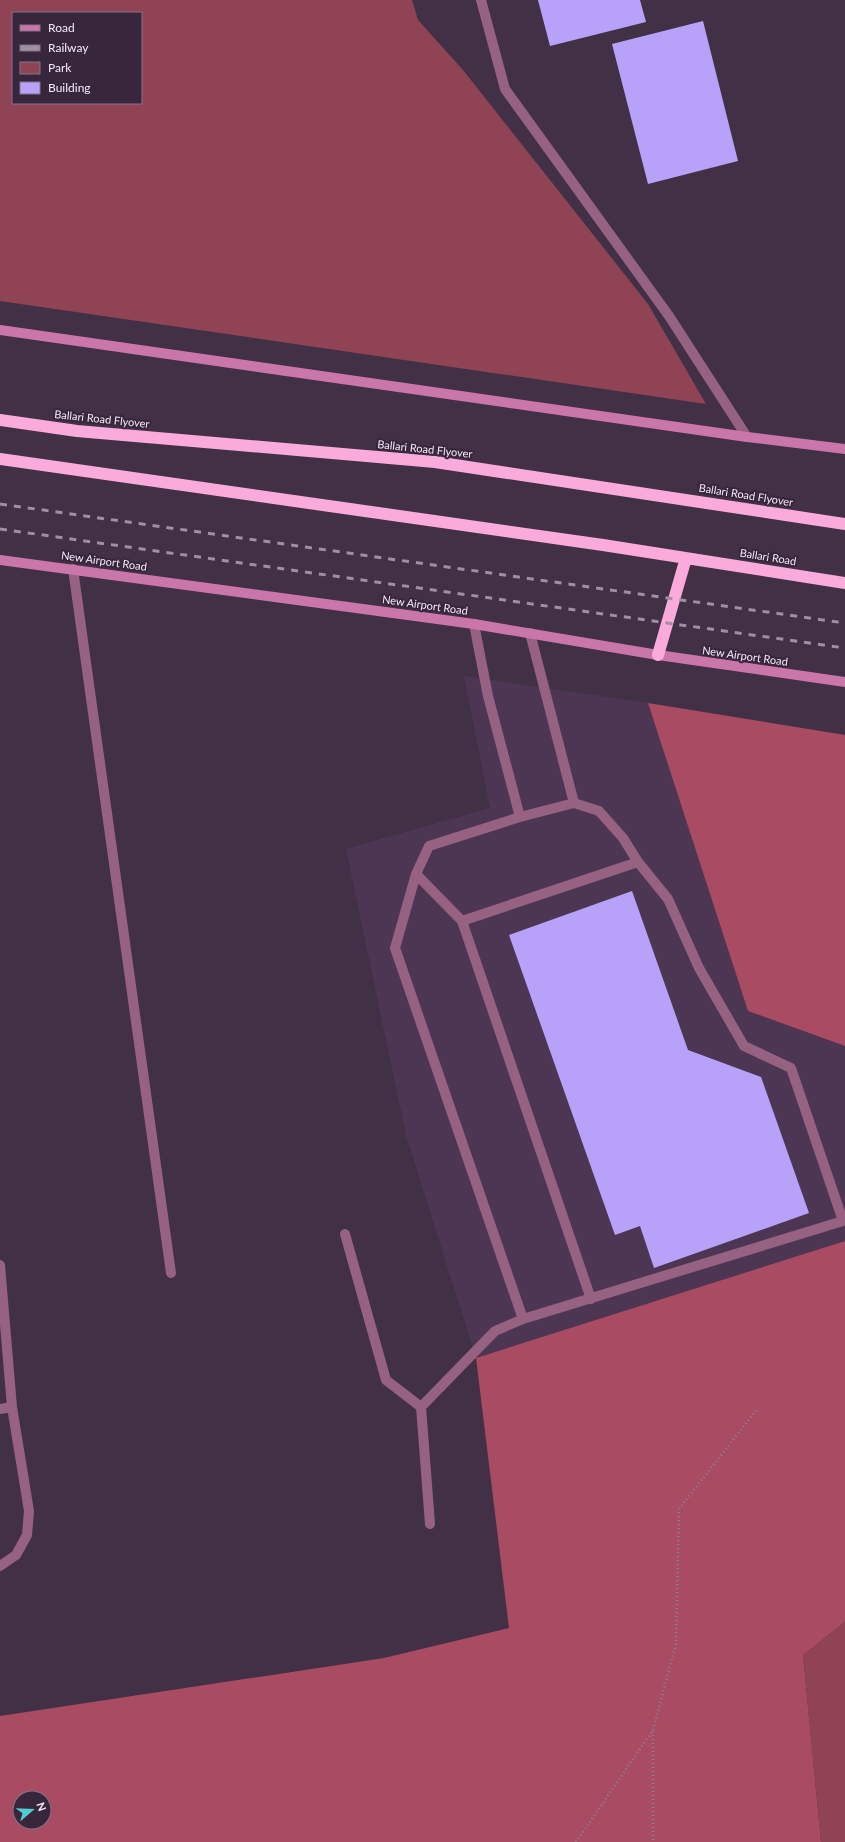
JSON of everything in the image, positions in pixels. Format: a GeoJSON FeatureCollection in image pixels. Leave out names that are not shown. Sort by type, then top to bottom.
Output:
{"type":"FeatureCollection","features":[{"type":"Feature","properties":{"kind":"highway","name":"Ballari Road Flyover"},"geometry":{"type":"LineString","coordinates":[[0,420],[77,431],[435,462],[845,524]]}},
{"type":"Feature","properties":{"kind":"highway"},"geometry":{"type":"LineString","coordinates":[[0,459],[579,541],[686,558],[658,655]]}},
{"type":"Feature","properties":{"kind":"highway","name":"Ballari Road"},"geometry":{"type":"LineString","coordinates":[[686,558],[845,583]]}},
{"type":"Feature","properties":{"kind":"street"},"geometry":{"type":"LineString","coordinates":[[481,0],[505,90],[669,316],[747,437]]}},
{"type":"Feature","properties":{"kind":"street"},"geometry":{"type":"LineString","coordinates":[[0,330],[747,437],[845,449]]}},
{"type":"Feature","properties":{"kind":"street","name":"New Airport Road"},"geometry":{"type":"LineString","coordinates":[[0,560],[474,624],[658,655],[845,682]]}},
{"type":"Feature","properties":{"kind":"street"},"geometry":{"type":"LineString","coordinates":[[73,569],[171,1273]]}},
{"type":"Feature","properties":{"kind":"street"},"geometry":{"type":"LineString","coordinates":[[474,624],[488,696],[520,817]]}},
{"type":"Feature","properties":{"kind":"street"},"geometry":{"type":"LineString","coordinates":[[530,633],[574,803]]}},
{"type":"Feature","properties":{"kind":"street"},"geometry":{"type":"LineString","coordinates":[[430,1524],[422,1407],[495,1331],[523,1319],[843,1221],[791,1068],[744,1046],[699,968],[668,899],[638,862],[623,838],[599,811],[574,803],[520,817],[429,846],[416,874],[395,948],[523,1319]]}},
{"type":"Feature","properties":{"kind":"street"},"geometry":{"type":"LineString","coordinates":[[462,921],[638,862]]}},
{"type":"Feature","properties":{"kind":"street"},"geometry":{"type":"LineString","coordinates":[[416,874],[462,921],[591,1298]]}},
{"type":"Feature","properties":{"kind":"street"},"geometry":{"type":"LineString","coordinates":[[344,1234],[386,1380],[422,1407]]}},
{"type":"Feature","properties":{"kind":"street"},"geometry":{"type":"LineString","coordinates":[[0,1270],[12,1407],[29,1511],[27,1535],[16,1555],[0,1566]]}},
{"type":"Feature","properties":{"kind":"street"},"geometry":{"type":"LineString","coordinates":[[0,1409],[12,1407]]}},
{"type":"Feature","properties":{"kind":"path"},"geometry":{"type":"LineString","coordinates":[[653,1842],[653,1730],[676,1643],[679,1509],[758,1408]]}},
{"type":"Feature","properties":{"kind":"path"},"geometry":{"type":"LineString","coordinates":[[576,1842],[653,1730]]}},
{"type":"Feature","properties":{"kind":"shaded area"},"geometry":{"type":"Polygon","coordinates":[[[464,676],[648,703],[748,1011],[845,1046],[845,1241],[476,1358],[406,1135],[346,849],[490,808],[464,676]]]}},
{"type":"Feature","properties":{"kind":"shaded area"},"geometry":{"type":"Polygon","coordinates":[[[648,703],[845,735],[845,1046],[748,1011],[648,703]]]}},
{"type":"Feature","properties":{"kind":"shaded area"},"geometry":{"type":"Polygon","coordinates":[[[845,1241],[845,1622],[803,1655],[821,1842],[0,1842],[0,1716],[384,1658],[509,1628],[476,1358],[845,1241]]]}},
{"type":"Feature","properties":{"kind":"green space"},"geometry":{"type":"Polygon","coordinates":[[[0,0],[412,0],[418,20],[463,70],[648,304],[706,404],[0,301],[0,0]]]}},
{"type":"Feature","properties":{"kind":"green space"},"geometry":{"type":"Polygon","coordinates":[[[845,1622],[845,1842],[821,1842],[803,1655],[845,1622]]]}},
{"type":"Feature","properties":{"kind":"building"},"geometry":{"type":"Polygon","coordinates":[[[538,0],[640,0],[646,22],[550,46],[538,0]]]}},
{"type":"Feature","properties":{"kind":"building"},"geometry":{"type":"Polygon","coordinates":[[[703,21],[738,161],[648,184],[612,44],[703,21]]]}},
{"type":"Feature","properties":{"kind":"building"},"geometry":{"type":"Polygon","coordinates":[[[632,891],[688,1050],[761,1077],[809,1213],[654,1268],[640,1226],[615,1235],[509,935],[632,891]]]}},
{"type":"Feature","properties":{"kind":"railway"},"geometry":{"type":"LineString","coordinates":[[0,504],[845,623]]}},
{"type":"Feature","properties":{"kind":"railway"},"geometry":{"type":"LineString","coordinates":[[0,529],[845,648]]}}]}
